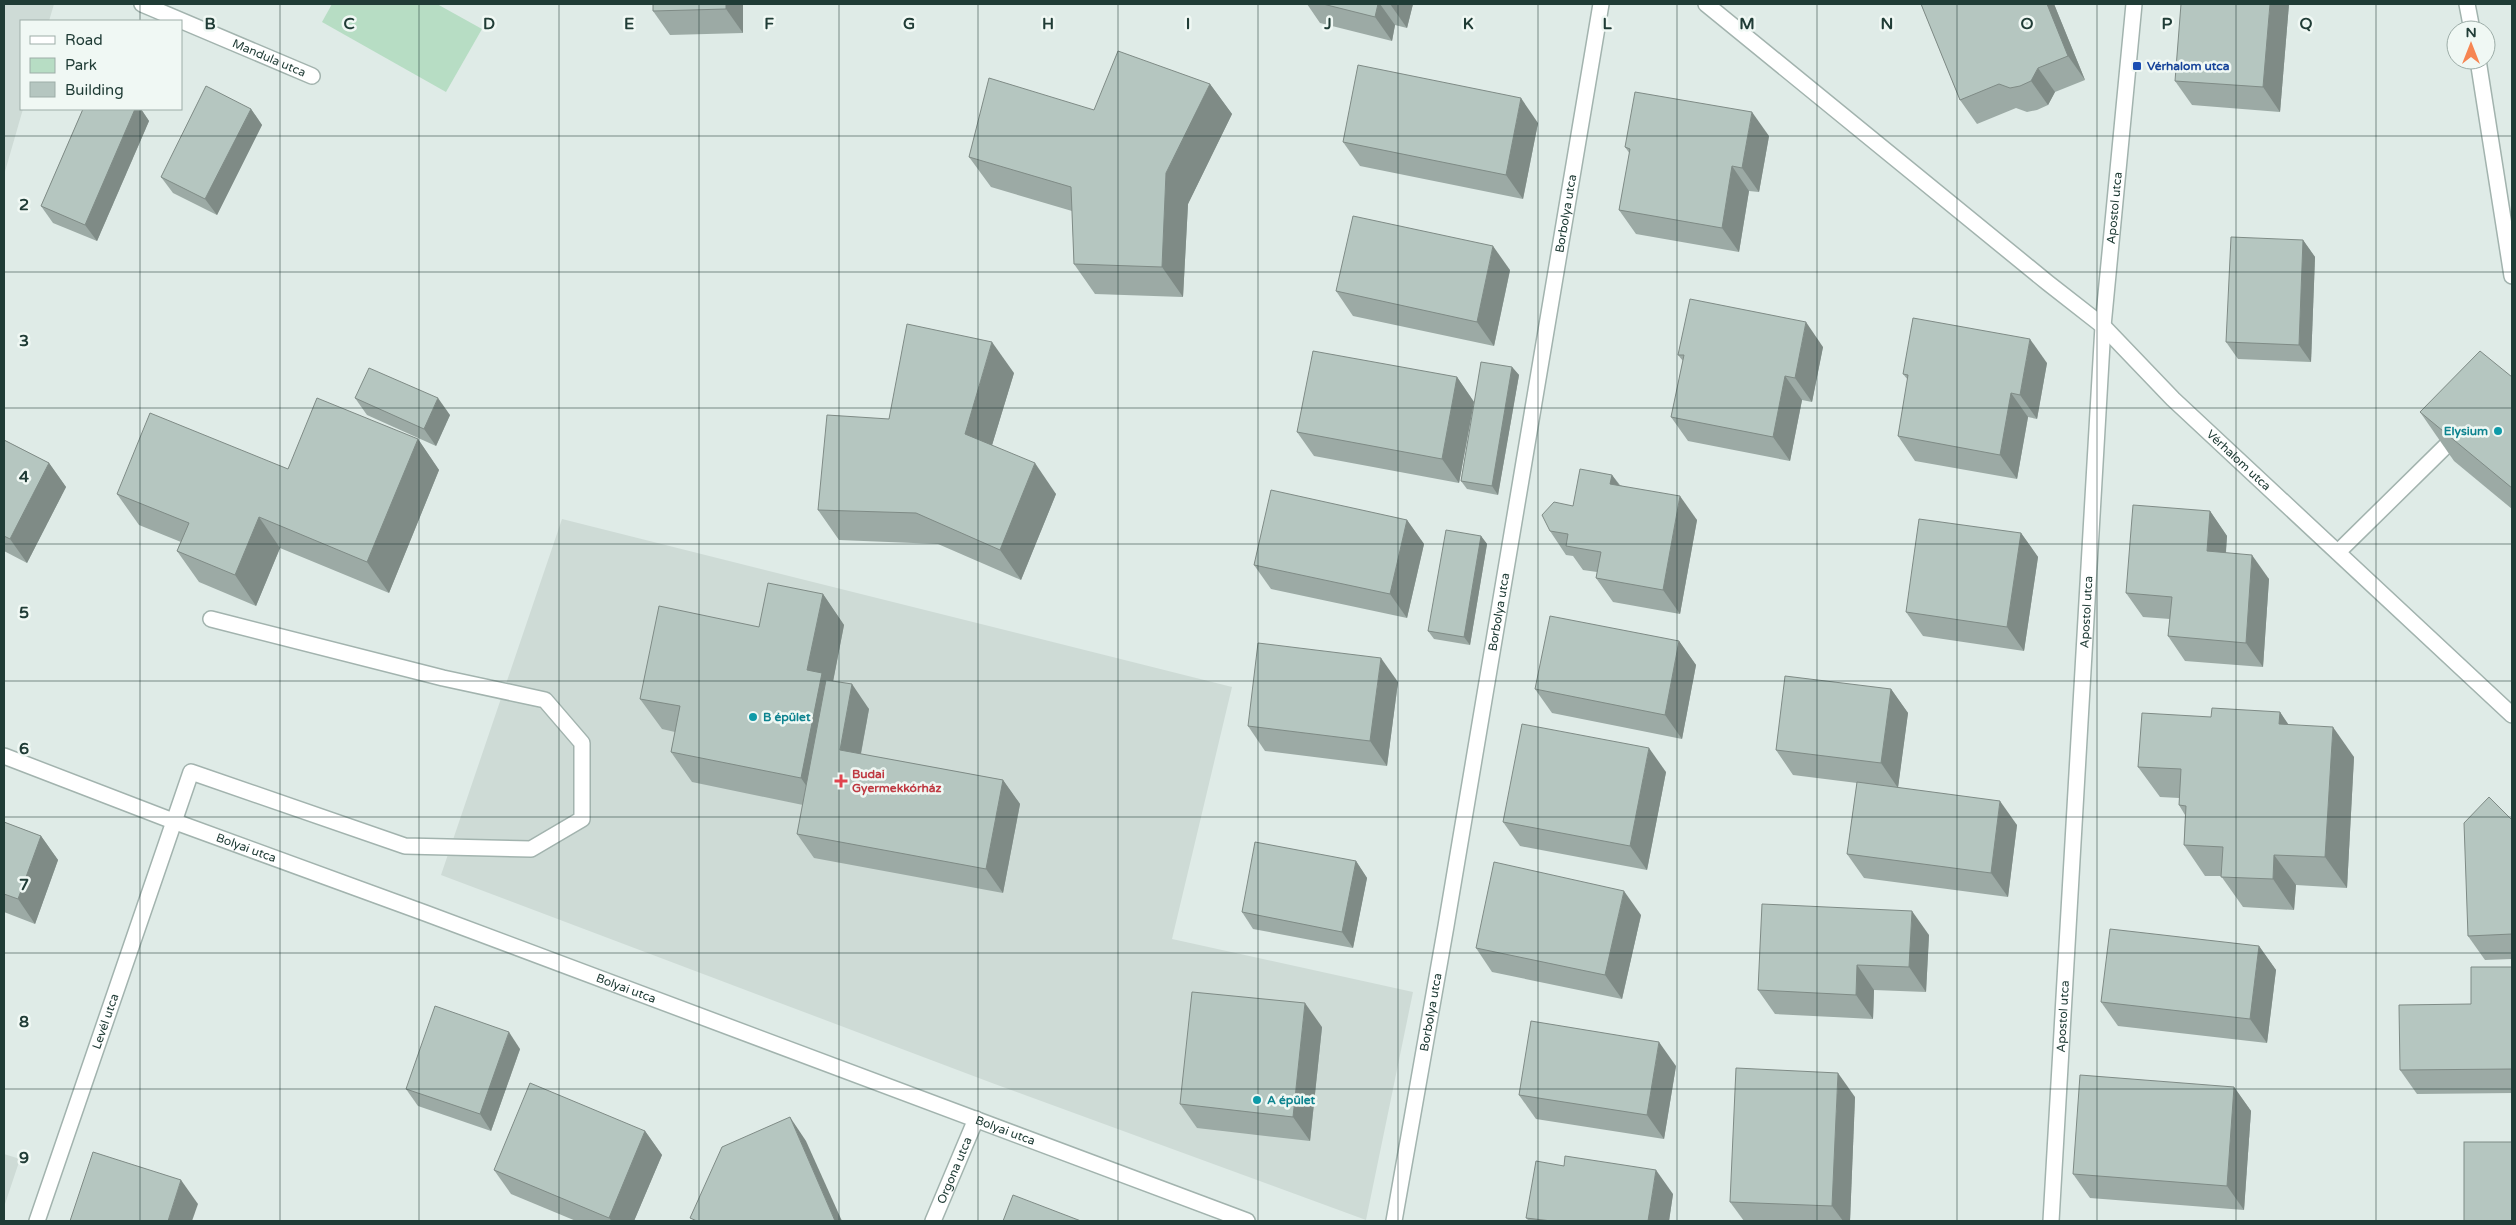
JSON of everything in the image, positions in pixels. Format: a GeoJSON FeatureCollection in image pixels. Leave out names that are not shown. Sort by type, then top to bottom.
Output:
{"type":"FeatureCollection","features":[{"type":"Feature","properties":{"kind":"street","name":"Mandula utca"},"geometry":{"type":"LineString","coordinates":[[142,4],[180,20]]}},
{"type":"Feature","properties":{"kind":"street","name":"Borbolya utca"},"geometry":{"type":"LineString","coordinates":[[1394,1221],[1446,926],[1601,4]]}},
{"type":"Feature","properties":{"kind":"street","name":"Vérhalom utca"},"geometry":{"type":"LineString","coordinates":[[1706,4],[2048,283],[2104,326],[2173,399],[2512,716]]}},
{"type":"Feature","properties":{"kind":"street","name":"Apostol utca"},"geometry":{"type":"LineString","coordinates":[[2051,1221],[2104,326],[2134,4]]}},
{"type":"Feature","properties":{"kind":"street"},"geometry":{"type":"LineString","coordinates":[[2467,4],[2470,20]]}},
{"type":"Feature","properties":{"kind":"street","name":"Mandula utca"},"geometry":{"type":"LineString","coordinates":[[182,21],[312,76]]}},
{"type":"Feature","properties":{"kind":"street"},"geometry":{"type":"LineString","coordinates":[[2480,70],[2512,276]]}},
{"type":"Feature","properties":{"kind":"street"},"geometry":{"type":"LineString","coordinates":[[2338,552],[2470,421]]}},
{"type":"Feature","properties":{"kind":"street","name":"Levél utca"},"geometry":{"type":"LineString","coordinates":[[37,1221],[191,772],[405,846],[530,849],[582,819],[582,743],[545,700],[444,678],[211,619]]}},
{"type":"Feature","properties":{"kind":"street","name":"Bolyai utca"},"geometry":{"type":"LineString","coordinates":[[4,756],[173,821],[425,913],[1247,1221]]}},
{"type":"Feature","properties":{"kind":"street","name":"Orgona utca"},"geometry":{"type":"LineString","coordinates":[[933,1221],[976,1119]]}},
{"type":"Feature","properties":{"kind":"shaded area"},"geometry":{"type":"Polygon","coordinates":[[[4,4],[54,4],[49,20],[20,20],[20,110],[23,110],[4,175],[4,4]]]}},
{"type":"Feature","properties":{"kind":"shaded area","name":"Budai Gyermekkórház"},"geometry":{"type":"Polygon","coordinates":[[[562,519],[1232,687],[1172,939],[1413,992],[1366,1220],[992,1083],[441,875],[562,519]]]}},
{"type":"Feature","properties":{"kind":"shaded area"},"geometry":{"type":"Polygon","coordinates":[[[4,1154],[20,1159],[4,1207],[4,1154]]]}},
{"type":"Feature","properties":{"kind":"green space"},"geometry":{"type":"Polygon","coordinates":[[[332,4],[437,4],[482,29],[446,92],[322,22],[332,4]]]}},
{"type":"Feature","properties":{"kind":"building"},"geometry":{"type":"Polygon","coordinates":[[[653,4],[726,4],[726,9],[653,11],[653,4]]]}},
{"type":"Feature","properties":{"kind":"building"},"geometry":{"type":"Polygon","coordinates":[[[1323,4],[1378,4],[1375,17],[1323,4]]]}},
{"type":"Feature","properties":{"kind":"building"},"geometry":{"type":"Polygon","coordinates":[[[1921,4],[2047,4],[2068,56],[2038,68],[2031,81],[2020,86],[2010,88],[1999,84],[1960,100],[1921,4]]]}},
{"type":"Feature","properties":{"kind":"building"},"geometry":{"type":"Polygon","coordinates":[[[2181,4],[2270,4],[2263,87],[2175,81],[2181,4]]]}},
{"type":"Feature","properties":{"kind":"building"},"geometry":{"type":"Polygon","coordinates":[[[1118,51],[1210,84],[1166,173],[1162,267],[1074,264],[1071,187],[969,157],[989,78],[1094,110],[1118,51]]]}},
{"type":"Feature","properties":{"kind":"building"},"geometry":{"type":"Polygon","coordinates":[[[1358,65],[1521,98],[1506,175],[1343,142],[1358,65]]]}},
{"type":"Feature","properties":{"kind":"building"},"geometry":{"type":"Polygon","coordinates":[[[206,86],[251,109],[205,199],[161,177],[206,86]]]}},
{"type":"Feature","properties":{"kind":"building"},"geometry":{"type":"Polygon","coordinates":[[[1635,92],[1752,112],[1742,168],[1732,166],[1722,228],[1619,210],[1630,149],[1625,147],[1635,92]]]}},
{"type":"Feature","properties":{"kind":"building"},"geometry":{"type":"Polygon","coordinates":[[[83,110],[135,110],[85,225],[41,206],[83,110]]]}},
{"type":"Feature","properties":{"kind":"building"},"geometry":{"type":"Polygon","coordinates":[[[1353,216],[1493,246],[1477,322],[1336,291],[1353,216]]]}},
{"type":"Feature","properties":{"kind":"building"},"geometry":{"type":"Polygon","coordinates":[[[2231,237],[2303,240],[2299,345],[2226,342],[2231,237]]]}},
{"type":"Feature","properties":{"kind":"building"},"geometry":{"type":"Polygon","coordinates":[[[1690,299],[1806,322],[1795,378],[1785,376],[1773,437],[1671,417],[1684,355],[1678,355],[1690,299]]]}},
{"type":"Feature","properties":{"kind":"building"},"geometry":{"type":"Polygon","coordinates":[[[1913,318],[2030,339],[2020,395],[2011,393],[2000,455],[1898,436],[1908,375],[1903,374],[1913,318]]]}},
{"type":"Feature","properties":{"kind":"building"},"geometry":{"type":"Polygon","coordinates":[[[907,324],[992,342],[965,434],[1035,463],[1000,550],[916,513],[818,510],[827,415],[889,419],[907,324]]]}},
{"type":"Feature","properties":{"kind":"building"},"geometry":{"type":"Polygon","coordinates":[[[1313,351],[1457,377],[1442,459],[1297,432],[1313,351]]]}},
{"type":"Feature","properties":{"kind":"building"},"geometry":{"type":"Polygon","coordinates":[[[2480,351],[2512,377],[2512,488],[2420,412],[2480,351]]]}},
{"type":"Feature","properties":{"kind":"building"},"geometry":{"type":"Polygon","coordinates":[[[1481,362],[1512,367],[1492,486],[1461,481],[1481,362]]]}},
{"type":"Feature","properties":{"kind":"building"},"geometry":{"type":"Polygon","coordinates":[[[369,368],[438,398],[424,429],[355,398],[369,368]]]}},
{"type":"Feature","properties":{"kind":"building"},"geometry":{"type":"Polygon","coordinates":[[[317,398],[418,439],[367,562],[259,517],[235,575],[177,551],[189,523],[117,494],[150,413],[288,469],[317,398]]]}},
{"type":"Feature","properties":{"kind":"building"},"geometry":{"type":"Polygon","coordinates":[[[4,440],[49,463],[10,539],[4,536],[4,440]]]}},
{"type":"Feature","properties":{"kind":"building"},"geometry":{"type":"Polygon","coordinates":[[[1580,469],[1612,475],[1610,484],[1680,496],[1663,590],[1596,578],[1601,552],[1566,546],[1568,534],[1550,531],[1542,515],[1554,502],[1573,506],[1580,469]]]}},
{"type":"Feature","properties":{"kind":"building"},"geometry":{"type":"Polygon","coordinates":[[[1271,490],[1407,520],[1390,594],[1254,565],[1271,490]]]}},
{"type":"Feature","properties":{"kind":"building"},"geometry":{"type":"Polygon","coordinates":[[[2133,505],[2210,511],[2207,551],[2252,555],[2246,643],[2168,636],[2172,597],[2126,593],[2133,505]]]}},
{"type":"Feature","properties":{"kind":"building"},"geometry":{"type":"Polygon","coordinates":[[[1919,519],[2021,533],[2007,627],[1906,612],[1919,519]]]}},
{"type":"Feature","properties":{"kind":"building"},"geometry":{"type":"Polygon","coordinates":[[[1446,530],[1481,536],[1464,637],[1428,631],[1446,530]]]}},
{"type":"Feature","properties":{"kind":"building","name":"B épület"},"geometry":{"type":"Polygon","coordinates":[[[768,583],[823,594],[807,670],[822,673],[801,778],[671,752],[680,706],[640,699],[659,606],[759,627],[768,583]]]}},
{"type":"Feature","properties":{"kind":"building"},"geometry":{"type":"Polygon","coordinates":[[[1550,616],[1679,641],[1665,715],[1535,689],[1550,616]]]}},
{"type":"Feature","properties":{"kind":"building"},"geometry":{"type":"Polygon","coordinates":[[[1258,643],[1381,658],[1370,741],[1248,726],[1258,643]]]}},
{"type":"Feature","properties":{"kind":"building"},"geometry":{"type":"Polygon","coordinates":[[[1785,676],[1891,689],[1881,763],[1776,750],[1785,676]]]}},
{"type":"Feature","properties":{"kind":"building"},"geometry":{"type":"Polygon","coordinates":[[[826,680],[852,684],[840,750],[1003,780],[986,869],[797,834],[826,680]]]}},
{"type":"Feature","properties":{"kind":"building"},"geometry":{"type":"Polygon","coordinates":[[[2212,708],[2280,712],[2279,724],[2333,727],[2325,857],[2274,855],[2273,879],[2221,877],[2223,847],[2184,845],[2186,806],[2179,805],[2181,769],[2138,767],[2142,713],[2211,717],[2212,708]]]}},
{"type":"Feature","properties":{"kind":"building"},"geometry":{"type":"Polygon","coordinates":[[[1522,724],[1649,748],[1630,846],[1503,822],[1522,724]]]}},
{"type":"Feature","properties":{"kind":"building"},"geometry":{"type":"Polygon","coordinates":[[[1857,782],[2000,801],[1991,873],[1847,854],[1857,782]]]}},
{"type":"Feature","properties":{"kind":"building"},"geometry":{"type":"Polygon","coordinates":[[[2489,797],[2512,820],[2512,934],[2468,936],[2464,823],[2489,797]]]}},
{"type":"Feature","properties":{"kind":"building"},"geometry":{"type":"Polygon","coordinates":[[[4,822],[41,836],[18,899],[4,894],[4,822]]]}},
{"type":"Feature","properties":{"kind":"building"},"geometry":{"type":"Polygon","coordinates":[[[1255,842],[1356,861],[1342,932],[1242,912],[1255,842]]]}},
{"type":"Feature","properties":{"kind":"building"},"geometry":{"type":"Polygon","coordinates":[[[1494,862],[1624,891],[1605,975],[1476,948],[1494,862]]]}},
{"type":"Feature","properties":{"kind":"building"},"geometry":{"type":"Polygon","coordinates":[[[1762,904],[1912,911],[1909,967],[1857,965],[1856,995],[1758,990],[1762,904]]]}},
{"type":"Feature","properties":{"kind":"building"},"geometry":{"type":"Polygon","coordinates":[[[2110,929],[2259,946],[2250,1019],[2101,1002],[2110,929]]]}},
{"type":"Feature","properties":{"kind":"building"},"geometry":{"type":"Polygon","coordinates":[[[2471,967],[2512,967],[2512,1069],[2400,1070],[2399,1005],[2471,1004],[2471,967]]]}},
{"type":"Feature","properties":{"kind":"building","name":"A épület"},"geometry":{"type":"Polygon","coordinates":[[[1192,992],[1305,1003],[1293,1117],[1180,1104],[1192,992]]]}},
{"type":"Feature","properties":{"kind":"building"},"geometry":{"type":"Polygon","coordinates":[[[435,1006],[509,1032],[480,1114],[406,1089],[435,1006]]]}},
{"type":"Feature","properties":{"kind":"building"},"geometry":{"type":"Polygon","coordinates":[[[1531,1021],[1659,1042],[1647,1115],[1519,1095],[1531,1021]]]}},
{"type":"Feature","properties":{"kind":"building"},"geometry":{"type":"Polygon","coordinates":[[[1736,1068],[1838,1073],[1832,1206],[1730,1202],[1736,1068]]]}},
{"type":"Feature","properties":{"kind":"building"},"geometry":{"type":"Polygon","coordinates":[[[2080,1075],[2234,1087],[2227,1186],[2073,1174],[2080,1075]]]}},
{"type":"Feature","properties":{"kind":"building"},"geometry":{"type":"Polygon","coordinates":[[[530,1083],[645,1131],[609,1218],[494,1170],[530,1083]]]}},
{"type":"Feature","properties":{"kind":"building"},"geometry":{"type":"Polygon","coordinates":[[[790,1117],[835,1221],[697,1221],[690,1218],[722,1147],[790,1117]]]}},
{"type":"Feature","properties":{"kind":"building"},"geometry":{"type":"Polygon","coordinates":[[[2464,1142],[2512,1142],[2512,1221],[2464,1221],[2464,1142]]]}},
{"type":"Feature","properties":{"kind":"building"},"geometry":{"type":"Polygon","coordinates":[[[93,1152],[181,1180],[168,1221],[70,1221],[93,1152]]]}},
{"type":"Feature","properties":{"kind":"building"},"geometry":{"type":"Polygon","coordinates":[[[1565,1156],[1656,1170],[1648,1221],[1552,1221],[1526,1218],[1536,1161],[1564,1166],[1565,1156]]]}},
{"type":"Feature","properties":{"kind":"building"},"geometry":{"type":"Polygon","coordinates":[[[1013,1195],[1081,1221],[1003,1221],[1013,1195]]]}},
{"type":"Feature","properties":{"kind":"place","name":"Vérhalom utca"},"geometry":{"type":"Point","coordinates":[2137,66]}},
{"type":"Feature","properties":{"kind":"place","name":"Elysium"},"geometry":{"type":"Point","coordinates":[2498,431]}},
{"type":"Feature","properties":{"kind":"place","name":"B épület"},"geometry":{"type":"Point","coordinates":[753,717]}},
{"type":"Feature","properties":{"kind":"place","name":"Budai Gyermekkórház"},"geometry":{"type":"Point","coordinates":[841,781]}},
{"type":"Feature","properties":{"kind":"place","name":"A épület"},"geometry":{"type":"Point","coordinates":[1257,1100]}}]}
